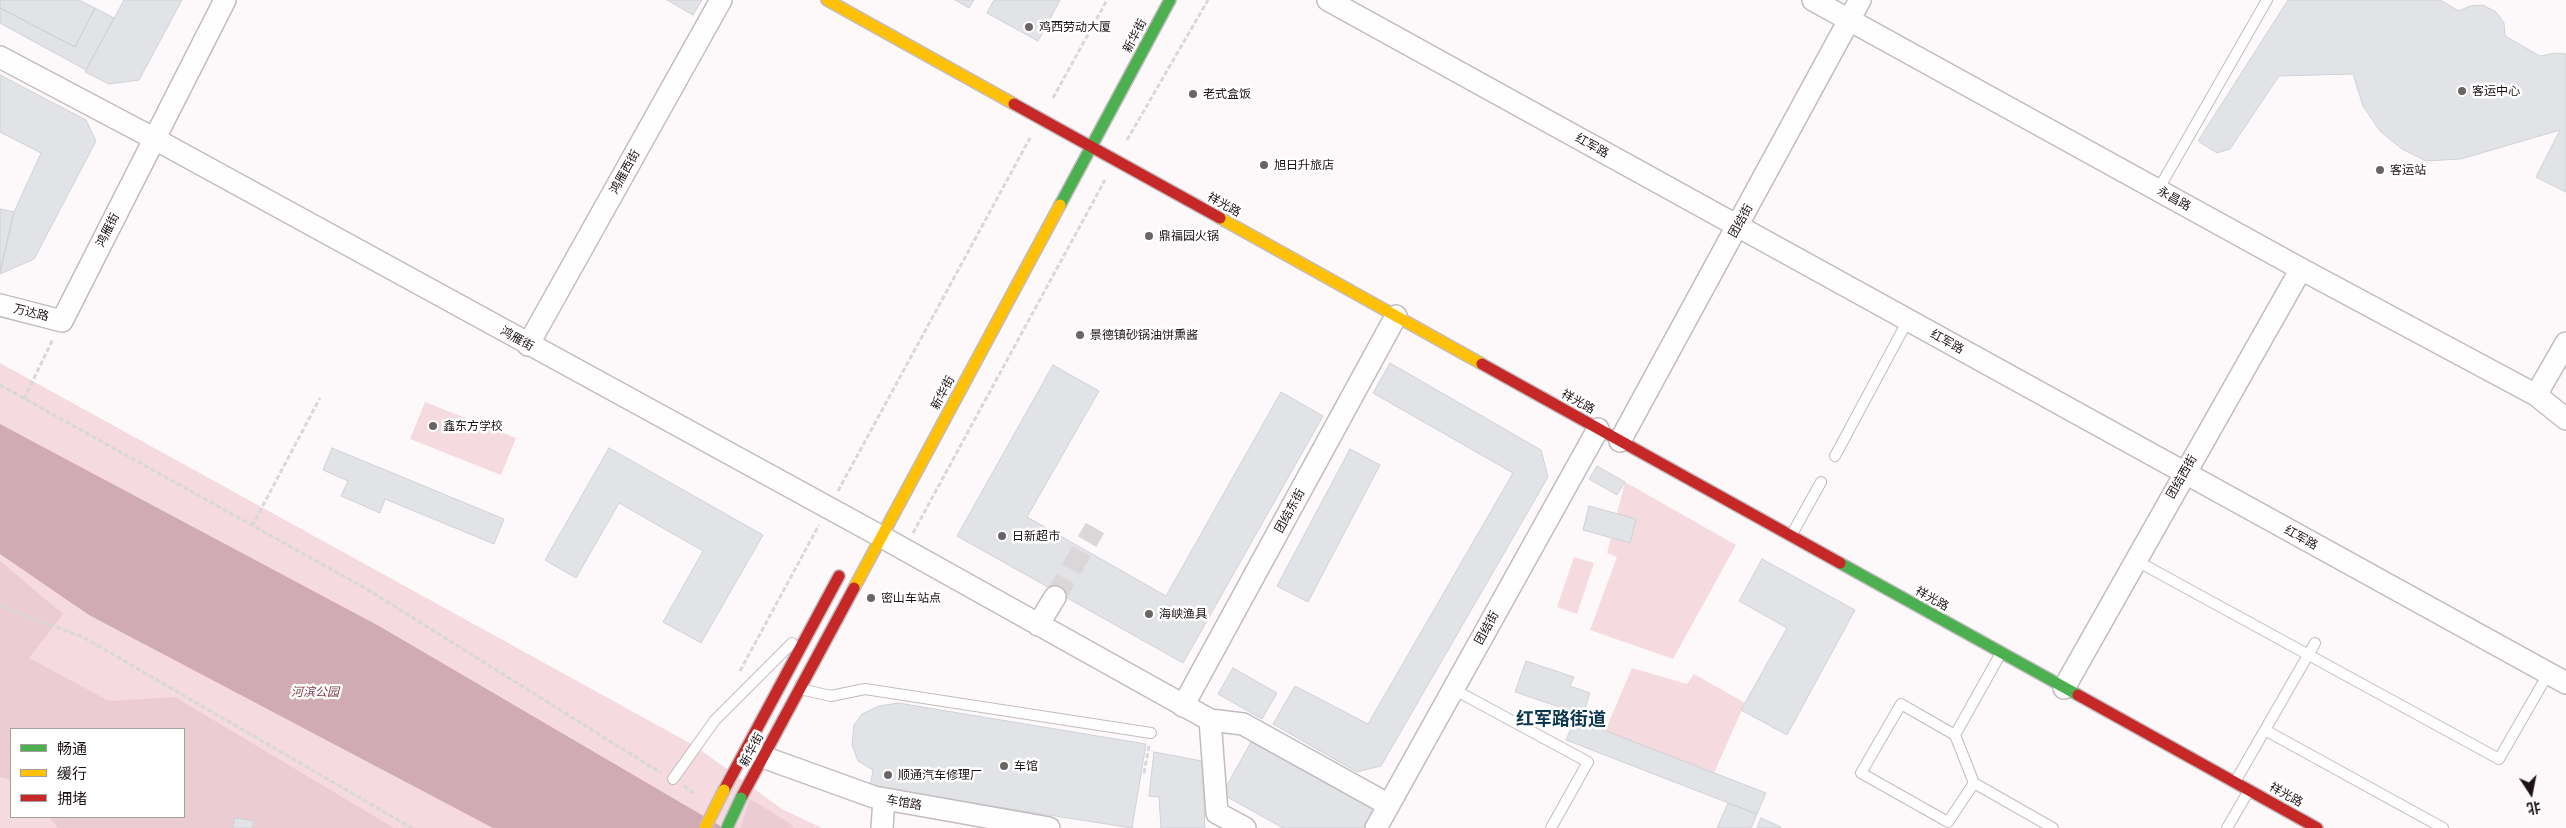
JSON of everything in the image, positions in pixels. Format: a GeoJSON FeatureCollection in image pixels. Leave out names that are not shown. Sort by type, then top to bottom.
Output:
{"type":"FeatureCollection","features":[{"type":"Feature","properties":{"kind":"street","name":"鸿雁街"},"geometry":{"type":"LineString","coordinates":[[62,321],[153,138],[225,0]]}},
{"type":"Feature","properties":{"kind":"street","name":"鸿雁西街"},"geometry":{"type":"LineString","coordinates":[[528,345],[721,0]]}},
{"type":"Feature","properties":{"kind":"street","name":"祥光路"},"geometry":{"type":"LineString","coordinates":[[827,0],[2316,828]]}},
{"type":"Feature","properties":{"kind":"street","name":"新华街"},"geometry":{"type":"LineString","coordinates":[[727,828],[741,798],[800,689],[869,530],[1091,147],[1170,0]]}},
{"type":"Feature","properties":{"kind":"street","name":"红军路"},"geometry":{"type":"LineString","coordinates":[[1328,0],[2557,679]]}},
{"type":"Feature","properties":{"kind":"street","name":"永昌路"},"geometry":{"type":"LineString","coordinates":[[1813,0],[2301,268],[2536,394],[2566,419]]}},
{"type":"Feature","properties":{"kind":"street","name":"团结街"},"geometry":{"type":"LineString","coordinates":[[1620,441],[1860,0]]}},
{"type":"Feature","properties":{"kind":"street"},"geometry":{"type":"LineString","coordinates":[[0,58],[153,138]]}},
{"type":"Feature","properties":{"kind":"street","name":"鸿雁街"},"geometry":{"type":"LineString","coordinates":[[153,138],[869,530],[1210,720]]}},
{"type":"Feature","properties":{"kind":"street","name":"团结西街"},"geometry":{"type":"LineString","coordinates":[[2064,688],[2301,268]]}},
{"type":"Feature","properties":{"kind":"street","name":"万达路"},"geometry":{"type":"LineString","coordinates":[[0,306],[62,321]]}},
{"type":"Feature","properties":{"kind":"street","name":"团结东街"},"geometry":{"type":"LineString","coordinates":[[1183,706],[1396,316]]}},
{"type":"Feature","properties":{"kind":"street"},"geometry":{"type":"LineString","coordinates":[[2536,394],[2566,343]]}},
{"type":"Feature","properties":{"kind":"street","name":"团结街"},"geometry":{"type":"LineString","coordinates":[[1376,828],[1598,429]]}},
{"type":"Feature","properties":{"kind":"street","name":"新华街"},"geometry":{"type":"LineString","coordinates":[[705,828],[847,562]]}},
{"type":"Feature","properties":{"kind":"street"},"geometry":{"type":"LineString","coordinates":[[1038,625],[1055,597]]}},
{"type":"Feature","properties":{"kind":"street"},"geometry":{"type":"LineString","coordinates":[[1246,828],[1217,813],[1210,720],[1243,724],[1389,805]]}},
{"type":"Feature","properties":{"kind":"street","name":"车馆路"},"geometry":{"type":"LineString","coordinates":[[763,757],[884,799],[1049,828]]}},
{"type":"Feature","properties":{"kind":"street"},"geometry":{"type":"LineString","coordinates":[[882,828],[884,799]]}},
{"type":"Feature","properties":{"kind":"lane"},"geometry":{"type":"LineString","coordinates":[[2158,190],[2267,0]]}},
{"type":"Feature","properties":{"kind":"lane"},"geometry":{"type":"LineString","coordinates":[[1835,456],[1908,320]]}},
{"type":"Feature","properties":{"kind":"lane"},"geometry":{"type":"LineString","coordinates":[[1792,536],[1821,482]]}},
{"type":"Feature","properties":{"kind":"lane"},"geometry":{"type":"LineString","coordinates":[[2136,560],[2499,759],[2557,679]]}},
{"type":"Feature","properties":{"kind":"lane"},"geometry":{"type":"LineString","coordinates":[[673,780],[715,720],[815,620]]}},
{"type":"Feature","properties":{"kind":"lane"},"geometry":{"type":"LineString","coordinates":[[2235,783],[2315,643]]}},
{"type":"Feature","properties":{"kind":"lane"},"geometry":{"type":"LineString","coordinates":[[1956,735],[2001,653]]}},
{"type":"Feature","properties":{"kind":"lane"},"geometry":{"type":"LineString","coordinates":[[800,689],[831,696],[865,689],[1151,733]]}},
{"type":"Feature","properties":{"kind":"lane"},"geometry":{"type":"LineString","coordinates":[[1453,689],[1588,762],[1551,828]]}},
{"type":"Feature","properties":{"kind":"lane"},"geometry":{"type":"LineString","coordinates":[[1974,783],[1946,825],[1861,773],[1902,704],[1956,735],[1974,783],[2053,828]]}},
{"type":"Feature","properties":{"kind":"lane"},"geometry":{"type":"LineString","coordinates":[[2265,730],[2443,828]]}},
{"type":"Feature","properties":{"kind":"lane"},"geometry":{"type":"LineString","coordinates":[[2227,828],[2249,790]]}},
{"type":"Feature","properties":{"kind":"path"},"geometry":{"type":"LineString","coordinates":[[735,700],[737,678],[1107,0]]}},
{"type":"Feature","properties":{"kind":"path"},"geometry":{"type":"LineString","coordinates":[[904,551],[1115,161],[1208,0]]}},
{"type":"Feature","properties":{"kind":"path"},"geometry":{"type":"LineString","coordinates":[[24,399],[62,321]]}},
{"type":"Feature","properties":{"kind":"path"},"geometry":{"type":"LineString","coordinates":[[0,385],[365,588],[704,799]]}},
{"type":"Feature","properties":{"kind":"path"},"geometry":{"type":"LineString","coordinates":[[252,526],[320,398]]}},
{"type":"Feature","properties":{"kind":"path"},"geometry":{"type":"LineString","coordinates":[[0,606],[83,637],[412,828]]}},
{"type":"Feature","properties":{"kind":"path"},"geometry":{"type":"LineString","coordinates":[[1144,773],[1151,733]]}},
{"type":"Feature","properties":{"kind":"green space","name":"河滨公园"},"geometry":{"type":"Polygon","coordinates":[[[0,363],[695,746],[782,809],[822,828],[0,828],[0,363]]]}},
{"type":"Feature","properties":{"kind":"green space"},"geometry":{"type":"Polygon","coordinates":[[[425,402],[516,438],[501,475],[410,439],[425,402]]]}},
{"type":"Feature","properties":{"kind":"green space"},"geometry":{"type":"Polygon","coordinates":[[[1625,482],[1736,545],[1673,659],[1590,630],[1617,557],[1607,553],[1625,482]]]}},
{"type":"Feature","properties":{"kind":"green space"},"geometry":{"type":"Polygon","coordinates":[[[1574,557],[1594,563],[1577,614],[1557,607],[1574,557]]]}},
{"type":"Feature","properties":{"kind":"green space"},"geometry":{"type":"Polygon","coordinates":[[[1632,668],[1687,684],[1694,674],[1745,703],[1714,773],[1605,731],[1632,668]]]}},
{"type":"Feature","properties":{"kind":"shaded area"},"geometry":{"type":"Polygon","coordinates":[[[0,424],[379,626],[724,828],[493,828],[89,615],[0,554],[0,424]]]}},
{"type":"Feature","properties":{"kind":"shaded area"},"geometry":{"type":"Polygon","coordinates":[[[0,561],[63,614],[29,658],[109,701],[175,697],[394,828],[58,828],[50,818],[185,818],[185,728],[10,728],[10,780],[0,777],[0,561]]]}},
{"type":"Feature","properties":{"kind":"shaded area"},"geometry":{"type":"Polygon","coordinates":[[[750,799],[789,823],[794,828],[740,828],[750,799]]]}},
{"type":"Feature","properties":{"kind":"building"},"geometry":{"type":"Polygon","coordinates":[[[0,0],[79,0],[95,8],[75,47],[0,8],[0,0]]]}},
{"type":"Feature","properties":{"kind":"building"},"geometry":{"type":"Polygon","coordinates":[[[124,0],[182,0],[139,80],[109,84],[85,72],[124,0]]]}},
{"type":"Feature","properties":{"kind":"building"},"geometry":{"type":"Polygon","coordinates":[[[667,0],[702,0],[693,15],[667,0]]]}},
{"type":"Feature","properties":{"kind":"building"},"geometry":{"type":"Polygon","coordinates":[[[955,0],[974,0],[969,8],[955,0]]]}},
{"type":"Feature","properties":{"kind":"building","name":"鸡西劳动大厦"},"geometry":{"type":"Polygon","coordinates":[[[994,0],[1060,0],[1038,41],[987,13],[994,0]]]}},
{"type":"Feature","properties":{"kind":"building","name":"客运中心"},"geometry":{"type":"Polygon","coordinates":[[[2288,0],[2440,0],[2459,11],[2470,6],[2483,5],[2496,12],[2504,23],[2505,36],[2540,56],[2555,53],[2566,54],[2566,192],[2536,177],[2560,130],[2461,159],[2426,161],[2402,149],[2380,131],[2363,106],[2353,74],[2279,76],[2230,149],[2217,153],[2198,141],[2288,0]]]}},
{"type":"Feature","properties":{"kind":"building"},"geometry":{"type":"Polygon","coordinates":[[[0,8],[75,47],[95,8],[114,18],[86,70],[0,23],[0,8]]]}},
{"type":"Feature","properties":{"kind":"building"},"geometry":{"type":"Polygon","coordinates":[[[0,75],[86,120],[96,141],[34,259],[0,274],[14,212],[41,153],[0,132],[0,75]]]}},
{"type":"Feature","properties":{"kind":"building"},"geometry":{"type":"Polygon","coordinates":[[[0,209],[14,212],[0,271],[0,209]]]}},
{"type":"Feature","properties":{"kind":"building"},"geometry":{"type":"Polygon","coordinates":[[[1390,363],[1541,450],[1548,477],[1381,766],[1357,772],[1273,724],[1295,686],[1368,724],[1513,473],[1373,393],[1390,363]]]}},
{"type":"Feature","properties":{"kind":"building"},"geometry":{"type":"Polygon","coordinates":[[[1053,365],[1099,391],[1027,517],[1166,596],[1281,392],[1323,416],[1183,663],[957,536],[1053,365]]]}},
{"type":"Feature","properties":{"kind":"building"},"geometry":{"type":"Polygon","coordinates":[[[332,448],[504,519],[494,544],[385,499],[380,513],[341,496],[348,481],[323,470],[332,448]]]}},
{"type":"Feature","properties":{"kind":"building"},"geometry":{"type":"Polygon","coordinates":[[[609,448],[763,535],[701,643],[663,622],[703,551],[619,503],[576,578],[545,560],[609,448]]]}},
{"type":"Feature","properties":{"kind":"building"},"geometry":{"type":"Polygon","coordinates":[[[1350,449],[1380,465],[1308,602],[1277,586],[1350,449]]]}},
{"type":"Feature","properties":{"kind":"building"},"geometry":{"type":"Polygon","coordinates":[[[1597,466],[1625,482],[1617,495],[1589,479],[1597,466]]]}},
{"type":"Feature","properties":{"kind":"building"},"geometry":{"type":"Polygon","coordinates":[[[1589,506],[1636,519],[1630,543],[1583,530],[1589,506]]]}},
{"type":"Feature","properties":{"kind":"building"},"geometry":{"type":"Polygon","coordinates":[[[1762,559],[1855,610],[1787,735],[1741,710],[1787,628],[1739,601],[1762,559]]]}},
{"type":"Feature","properties":{"kind":"building"},"geometry":{"type":"Polygon","coordinates":[[[1526,661],[1574,677],[1570,686],[1590,693],[1583,715],[1515,692],[1526,661]]]}},
{"type":"Feature","properties":{"kind":"building"},"geometry":{"type":"Polygon","coordinates":[[[1233,668],[1277,693],[1262,719],[1218,694],[1233,668]]]}},
{"type":"Feature","properties":{"kind":"building","name":"车馆"},"geometry":{"type":"Polygon","coordinates":[[[898,703],[1146,744],[1132,828],[870,787],[873,770],[858,761],[852,745],[854,725],[862,714],[879,706],[898,703]]]}},
{"type":"Feature","properties":{"kind":"building"},"geometry":{"type":"Polygon","coordinates":[[[1575,719],[1766,793],[1757,814],[1566,740],[1575,719]]]}},
{"type":"Feature","properties":{"kind":"building"},"geometry":{"type":"Polygon","coordinates":[[[1251,742],[1374,810],[1364,828],[1283,828],[1222,794],[1251,742]]]}},
{"type":"Feature","properties":{"kind":"building"},"geometry":{"type":"Polygon","coordinates":[[[1154,752],[1202,761],[1205,828],[1161,828],[1159,797],[1149,796],[1154,752]]]}},
{"type":"Feature","properties":{"kind":"building"},"geometry":{"type":"Polygon","coordinates":[[[1728,803],[1757,814],[1751,828],[1717,828],[1728,803]]]}},
{"type":"Feature","properties":{"kind":"building"},"geometry":{"type":"Polygon","coordinates":[[[235,818],[254,821],[252,828],[233,828],[235,818]]]}},
{"type":"Feature","properties":{"kind":"building"},"geometry":{"type":"Polygon","coordinates":[[[1761,818],[1781,827],[1757,828],[1761,818]]]}},
{"type":"Feature","properties":{"kind":"tunnel"},"geometry":{"type":"LineString","coordinates":[[1055,597],[1095,528]]}},
{"type":"Feature","properties":{"kind":"traffic: fast"},"geometry":{"type":"LineString","coordinates":[[1060,205],[1170,0]]}},
{"type":"Feature","properties":{"kind":"traffic: fast"},"geometry":{"type":"LineString","coordinates":[[1840,563],[2078,695]]}},
{"type":"Feature","properties":{"kind":"traffic: fast"},"geometry":{"type":"LineString","coordinates":[[727,828],[741,798]]}},
{"type":"Feature","properties":{"kind":"traffic: slow"},"geometry":{"type":"LineString","coordinates":[[827,0],[1014,104]]}},
{"type":"Feature","properties":{"kind":"traffic: slow"},"geometry":{"type":"LineString","coordinates":[[854,588],[1060,205]]}},
{"type":"Feature","properties":{"kind":"traffic: slow"},"geometry":{"type":"LineString","coordinates":[[1220,218],[1482,364]]}},
{"type":"Feature","properties":{"kind":"traffic: slow"},"geometry":{"type":"LineString","coordinates":[[705,828],[724,790]]}},
{"type":"Feature","properties":{"kind":"traffic: jam"},"geometry":{"type":"LineString","coordinates":[[1014,104],[1220,218]]}},
{"type":"Feature","properties":{"kind":"traffic: jam"},"geometry":{"type":"LineString","coordinates":[[1482,364],[1840,563]]}},
{"type":"Feature","properties":{"kind":"traffic: jam"},"geometry":{"type":"LineString","coordinates":[[724,790],[839,576]]}},
{"type":"Feature","properties":{"kind":"traffic: jam"},"geometry":{"type":"LineString","coordinates":[[741,798],[854,588]]}},
{"type":"Feature","properties":{"kind":"traffic: jam"},"geometry":{"type":"LineString","coordinates":[[2078,695],[2317,828]]}},
{"type":"Feature","properties":{"kind":"place","name":"鸡西劳动大厦"},"geometry":{"type":"Point","coordinates":[1029,27]}},
{"type":"Feature","properties":{"kind":"place","name":"客运中心"},"geometry":{"type":"Point","coordinates":[2462,91]}},
{"type":"Feature","properties":{"kind":"place","name":"老式盒饭"},"geometry":{"type":"Point","coordinates":[1193,94]}},
{"type":"Feature","properties":{"kind":"place","name":"旭日升旅店"},"geometry":{"type":"Point","coordinates":[1264,165]}},
{"type":"Feature","properties":{"kind":"place","name":"客运站"},"geometry":{"type":"Point","coordinates":[2380,170]}},
{"type":"Feature","properties":{"kind":"place","name":"鼎福园火锅"},"geometry":{"type":"Point","coordinates":[1149,236]}},
{"type":"Feature","properties":{"kind":"place","name":"景德镇砂锅油饼熏酱"},"geometry":{"type":"Point","coordinates":[1080,335]}},
{"type":"Feature","properties":{"kind":"place","name":"鑫东方学校"},"geometry":{"type":"Point","coordinates":[433,426]}},
{"type":"Feature","properties":{"kind":"place","name":"日新超市"},"geometry":{"type":"Point","coordinates":[1002,536]}},
{"type":"Feature","properties":{"kind":"place","name":"密山车站点"},"geometry":{"type":"Point","coordinates":[871,598]}},
{"type":"Feature","properties":{"kind":"place","name":"海峡渔具"},"geometry":{"type":"Point","coordinates":[1149,614]}},
{"type":"Feature","properties":{"kind":"place","name":"车馆"},"geometry":{"type":"Point","coordinates":[1004,766]}},
{"type":"Feature","properties":{"kind":"place","name":"顺通汽车修理厂"},"geometry":{"type":"Point","coordinates":[888,775]}},
{"type":"Feature","properties":{"kind":"district","name":"红军路街道"},"geometry":{"type":"Point","coordinates":[1561,720]}}]}
